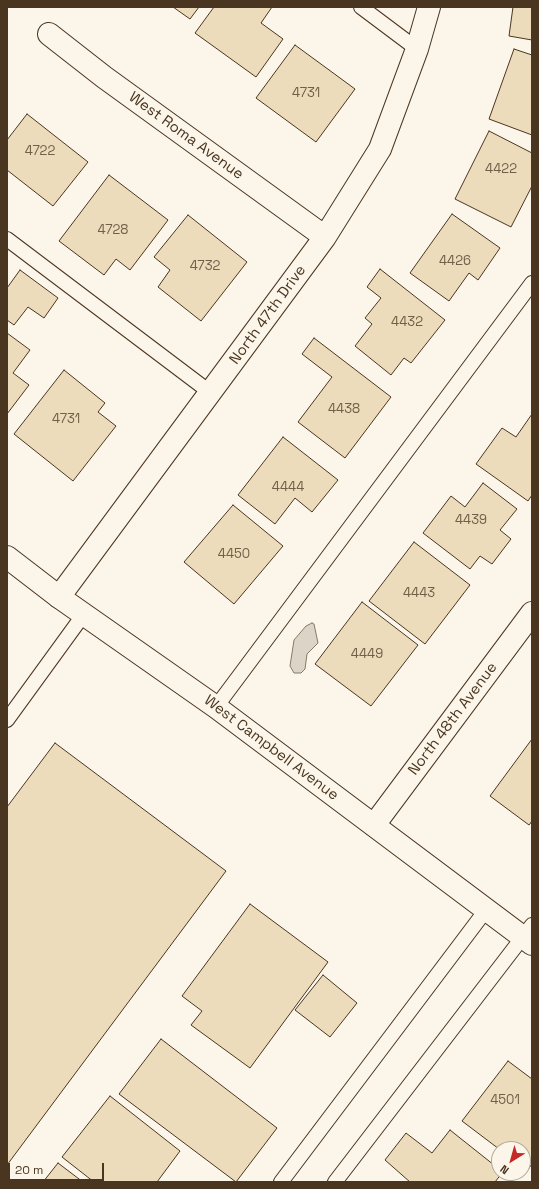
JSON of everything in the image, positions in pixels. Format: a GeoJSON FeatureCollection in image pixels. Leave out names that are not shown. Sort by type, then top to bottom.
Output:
{"type":"FeatureCollection","features":[{"type":"Feature","properties":{"kind":"street","name":"North 47th Drive"},"geometry":{"type":"LineString","coordinates":[[60,597],[325,237],[380,149],[417,49],[429,7]]}},
{"type":"Feature","properties":{"kind":"street","name":"West Roma Avenue"},"geometry":{"type":"LineString","coordinates":[[49,34],[104,77],[325,237]]}},
{"type":"Feature","properties":{"kind":"street","name":"West Campbell Avenue"},"geometry":{"type":"LineString","coordinates":[[7,557],[60,597],[216,707],[486,910],[529,936]]}},
{"type":"Feature","properties":{"kind":"street","name":"North 48th Avenue"},"geometry":{"type":"LineString","coordinates":[[374,825],[532,613]]}},
{"type":"Feature","properties":{"kind":"lane"},"geometry":{"type":"LineString","coordinates":[[361,7],[417,49]]}},
{"type":"Feature","properties":{"kind":"lane"},"geometry":{"type":"LineString","coordinates":[[7,239],[211,393]]}},
{"type":"Feature","properties":{"kind":"lane"},"geometry":{"type":"LineString","coordinates":[[216,707],[532,283]]}},
{"type":"Feature","properties":{"kind":"lane"},"geometry":{"type":"LineString","coordinates":[[7,720],[84,614]]}},
{"type":"Feature","properties":{"kind":"lane"},"geometry":{"type":"LineString","coordinates":[[281,1182],[486,910]]}},
{"type":"Feature","properties":{"kind":"lane"},"geometry":{"type":"LineString","coordinates":[[335,1182],[494,972],[529,936]]}},
{"type":"Feature","properties":{"kind":"shaded area"},"geometry":{"type":"Polygon","coordinates":[[[312,623],[314,624],[318,643],[307,654],[305,669],[301,673],[294,673],[290,666],[294,640],[306,626],[312,623]]]}},
{"type":"Feature","properties":{"kind":"building"},"geometry":{"type":"Polygon","coordinates":[[[173,7],[199,7],[190,19],[173,7]]]}},
{"type":"Feature","properties":{"kind":"building"},"geometry":{"type":"Polygon","coordinates":[[[214,7],[272,7],[261,23],[283,39],[256,77],[195,33],[214,7]]]}},
{"type":"Feature","properties":{"kind":"building"},"geometry":{"type":"Polygon","coordinates":[[[513,7],[532,7],[532,40],[509,36],[513,7]]]}},
{"type":"Feature","properties":{"kind":"building"},"geometry":{"type":"Polygon","coordinates":[[[295,45],[355,89],[316,142],[256,98],[295,45]]]}},
{"type":"Feature","properties":{"kind":"building"},"geometry":{"type":"Polygon","coordinates":[[[514,49],[532,55],[532,135],[489,119],[514,49]]]}},
{"type":"Feature","properties":{"kind":"building"},"geometry":{"type":"Polygon","coordinates":[[[27,114],[88,162],[53,206],[7,170],[7,140],[27,114]]]}},
{"type":"Feature","properties":{"kind":"building"},"geometry":{"type":"Polygon","coordinates":[[[489,131],[532,153],[532,186],[511,227],[455,199],[489,131]]]}},
{"type":"Feature","properties":{"kind":"building"},"geometry":{"type":"Polygon","coordinates":[[[109,175],[168,220],[130,270],[116,259],[104,275],[59,241],[109,175]]]}},
{"type":"Feature","properties":{"kind":"building"},"geometry":{"type":"Polygon","coordinates":[[[452,214],[500,248],[478,280],[469,273],[449,301],[410,273],[452,214]]]}},
{"type":"Feature","properties":{"kind":"building"},"geometry":{"type":"Polygon","coordinates":[[[188,215],[247,262],[201,321],[158,287],[170,270],[154,257],[188,215]]]}},
{"type":"Feature","properties":{"kind":"building"},"geometry":{"type":"Polygon","coordinates":[[[380,269],[445,320],[411,363],[404,358],[391,375],[355,346],[372,324],[365,318],[381,298],[367,287],[380,269]]]}},
{"type":"Feature","properties":{"kind":"building"},"geometry":{"type":"Polygon","coordinates":[[[20,270],[58,298],[44,318],[28,307],[14,325],[7,320],[7,288],[20,270]]]}},
{"type":"Feature","properties":{"kind":"building"},"geometry":{"type":"Polygon","coordinates":[[[7,333],[30,350],[13,373],[29,385],[7,414],[7,333]]]}},
{"type":"Feature","properties":{"kind":"building"},"geometry":{"type":"Polygon","coordinates":[[[314,338],[391,397],[345,458],[298,422],[332,377],[302,354],[314,338]]]}},
{"type":"Feature","properties":{"kind":"building"},"geometry":{"type":"Polygon","coordinates":[[[64,370],[105,403],[98,412],[116,426],[73,481],[14,434],[64,370]]]}},
{"type":"Feature","properties":{"kind":"building"},"geometry":{"type":"Polygon","coordinates":[[[532,414],[532,495],[528,501],[476,464],[502,428],[516,437],[532,414]]]}},
{"type":"Feature","properties":{"kind":"building"},"geometry":{"type":"Polygon","coordinates":[[[283,437],[338,480],[312,512],[295,498],[275,524],[238,495],[283,437]]]}},
{"type":"Feature","properties":{"kind":"building"},"geometry":{"type":"Polygon","coordinates":[[[483,483],[517,509],[500,530],[511,539],[492,564],[480,556],[470,569],[423,533],[451,496],[465,507],[483,483]]]}},
{"type":"Feature","properties":{"kind":"building"},"geometry":{"type":"Polygon","coordinates":[[[233,505],[283,546],[234,604],[184,562],[233,505]]]}},
{"type":"Feature","properties":{"kind":"building"},"geometry":{"type":"Polygon","coordinates":[[[414,542],[470,585],[425,644],[369,601],[414,542]]]}},
{"type":"Feature","properties":{"kind":"building"},"geometry":{"type":"Polygon","coordinates":[[[362,602],[418,645],[371,706],[315,664],[362,602]]]}},
{"type":"Feature","properties":{"kind":"building"},"geometry":{"type":"Polygon","coordinates":[[[532,739],[532,821],[529,825],[490,796],[532,739]]]}},
{"type":"Feature","properties":{"kind":"building"},"geometry":{"type":"Polygon","coordinates":[[[55,743],[226,871],[7,1165],[7,807],[55,743]]]}},
{"type":"Feature","properties":{"kind":"building"},"geometry":{"type":"Polygon","coordinates":[[[250,904],[328,962],[250,1068],[191,1025],[202,1011],[182,996],[250,904]]]}},
{"type":"Feature","properties":{"kind":"building"},"geometry":{"type":"Polygon","coordinates":[[[323,975],[357,1003],[330,1037],[295,1010],[323,975]]]}},
{"type":"Feature","properties":{"kind":"building"},"geometry":{"type":"Polygon","coordinates":[[[161,1039],[277,1128],[236,1182],[119,1094],[161,1039]]]}},
{"type":"Feature","properties":{"kind":"building"},"geometry":{"type":"Polygon","coordinates":[[[508,1061],[532,1079],[532,1164],[531,1165],[531,1141],[491,1141],[491,1143],[462,1121],[508,1061]]]}},
{"type":"Feature","properties":{"kind":"building"},"geometry":{"type":"Polygon","coordinates":[[[110,1096],[180,1151],[157,1182],[94,1182],[62,1157],[110,1096]]]}},
{"type":"Feature","properties":{"kind":"building"},"geometry":{"type":"Polygon","coordinates":[[[450,1130],[491,1163],[491,1181],[496,1181],[410,1182],[385,1160],[406,1133],[432,1153],[450,1130]]]}},
{"type":"Feature","properties":{"kind":"building"},"geometry":{"type":"Polygon","coordinates":[[[58,1163],[83,1182],[43,1182],[58,1163]]]}}]}
